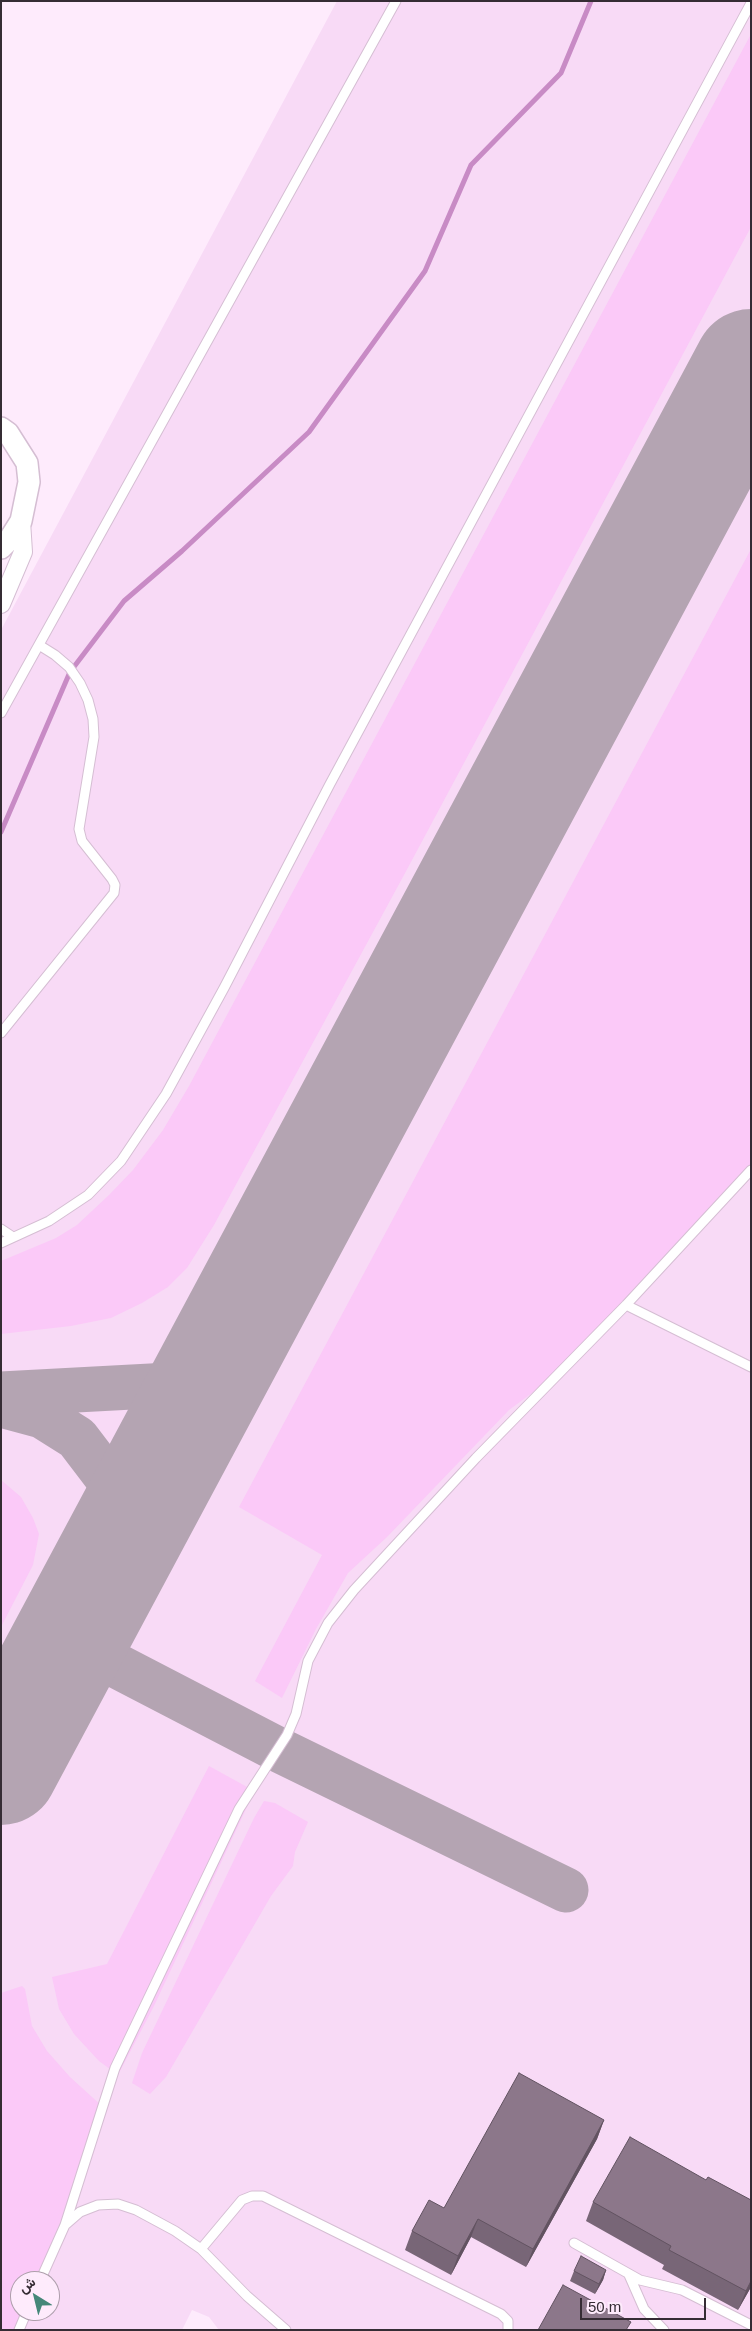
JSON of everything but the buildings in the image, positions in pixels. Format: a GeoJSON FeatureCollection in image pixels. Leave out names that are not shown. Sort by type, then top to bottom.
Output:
{"type":"FeatureCollection","features":[{"type":"Feature","properties":{"kind":"street"},"geometry":{"type":"LineString","coordinates":[[1,428],[8,432],[27,463],[29,482],[21,521],[23,552],[1,604]]}},
{"type":"Feature","properties":{"kind":"street"},"geometry":{"type":"LineString","coordinates":[[1,548],[9,540],[21,521]]}},
{"type":"Feature","properties":{"kind":"lane"},"geometry":{"type":"LineString","coordinates":[[1,713],[396,1]]}},
{"type":"Feature","properties":{"kind":"lane"},"geometry":{"type":"LineString","coordinates":[[1,1243],[49,1221],[88,1195],[120,1161],[166,1094],[224,988],[330,784],[751,3]]}},
{"type":"Feature","properties":{"kind":"lane"},"geometry":{"type":"LineString","coordinates":[[1,1033],[114,893],[115,885],[82,841],[79,829],[94,738],[88,700],[80,683],[69,668],[55,655],[39,645]]}},
{"type":"Feature","properties":{"kind":"lane"},"geometry":{"type":"LineString","coordinates":[[44,2271],[65,2225],[115,2068],[239,1809],[287,1735],[296,1714],[308,1661],[328,1623],[345,1600],[476,1458],[626,1305],[751,1170]]}},
{"type":"Feature","properties":{"kind":"lane"},"geometry":{"type":"LineString","coordinates":[[1,1229],[13,1237]]}},
{"type":"Feature","properties":{"kind":"lane"},"geometry":{"type":"LineString","coordinates":[[626,1305],[751,1367]]}},
{"type":"Feature","properties":{"kind":"lane"},"geometry":{"type":"LineString","coordinates":[[201,2249],[242,2200],[252,2196],[263,2196],[501,2314],[508,2322],[508,2330]]}},
{"type":"Feature","properties":{"kind":"lane"},"geometry":{"type":"LineString","coordinates":[[65,2225],[80,2212],[98,2205],[118,2204],[136,2210],[175,2231],[201,2249],[247,2296],[286,2330]]}},
{"type":"Feature","properties":{"kind":"lane"},"geometry":{"type":"LineString","coordinates":[[574,2243],[629,2275],[652,2284],[682,2290],[751,2325]]}},
{"type":"Feature","properties":{"kind":"lane"},"geometry":{"type":"LineString","coordinates":[[629,2275],[644,2309],[664,2330]]}},
{"type":"Feature","properties":{"kind":"shaded area"},"geometry":{"type":"Polygon","coordinates":[[[337,1],[751,1],[751,2330],[219,2330],[209,2317],[192,2310],[182,2330],[1,2330],[1,630],[337,1]]]}},
{"type":"Feature","properties":{"kind":"shaded area"},"geometry":{"type":"Polygon","coordinates":[[[751,34],[751,227],[214,1225],[187,1268],[168,1287],[142,1303],[111,1318],[71,1326],[1,1334],[1,1261],[56,1238],[77,1225],[133,1170],[163,1130],[189,1086],[751,34]]]}},
{"type":"Feature","properties":{"kind":"shaded area"},"geometry":{"type":"Polygon","coordinates":[[[751,549],[751,1172],[548,1381],[509,1410],[387,1537],[348,1573],[316,1629],[282,1698],[255,1681],[322,1555],[239,1507],[751,549]]]}},
{"type":"Feature","properties":{"kind":"shaded area"},"geometry":{"type":"Polygon","coordinates":[[[1,1480],[21,1497],[33,1518],[39,1534],[33,1565],[1,1627],[1,1480]]]}},
{"type":"Feature","properties":{"kind":"shaded area"},"geometry":{"type":"Polygon","coordinates":[[[209,1766],[249,1788],[253,1794],[154,2006],[118,2075],[99,2061],[74,2034],[59,2009],[52,1977],[107,1964],[209,1766]]]}},
{"type":"Feature","properties":{"kind":"shaded area"},"geometry":{"type":"Polygon","coordinates":[[[264,1801],[275,1803],[308,1822],[295,1852],[293,1866],[271,1896],[166,2077],[150,2094],[132,2083],[142,2053],[254,1818],[264,1801]]]}},
{"type":"Feature","properties":{"kind":"shaded area"},"geometry":{"type":"Polygon","coordinates":[[[22,1986],[25,1989],[32,2026],[47,2051],[70,2077],[103,2107],[101,2125],[44,2271],[10,2271],[10,2321],[23,2321],[19,2330],[1,2330],[1,1993],[22,1986]]]}},
{"type":"Feature","properties":{"kind":"waterway"},"geometry":{"type":"LineString","coordinates":[[1,832],[70,672],[124,601],[182,551],[309,432],[425,271],[471,165],[561,73],[591,1]]}},
{"type":"Feature","properties":{"kind":"taxiway"},"geometry":{"type":"LineString","coordinates":[[1,1394],[207,1383]]}},
{"type":"Feature","properties":{"kind":"taxiway"},"geometry":{"type":"LineString","coordinates":[[1,1405],[42,1416],[77,1438],[109,1480],[128,1530]]}},
{"type":"Feature","properties":{"kind":"taxiway"},"geometry":{"type":"LineString","coordinates":[[69,1641],[279,1750],[566,1890]]}},
{"type":"Feature","properties":{"kind":"runway"},"geometry":{"type":"LineString","coordinates":[[1,1768],[751,366]]}}]}
